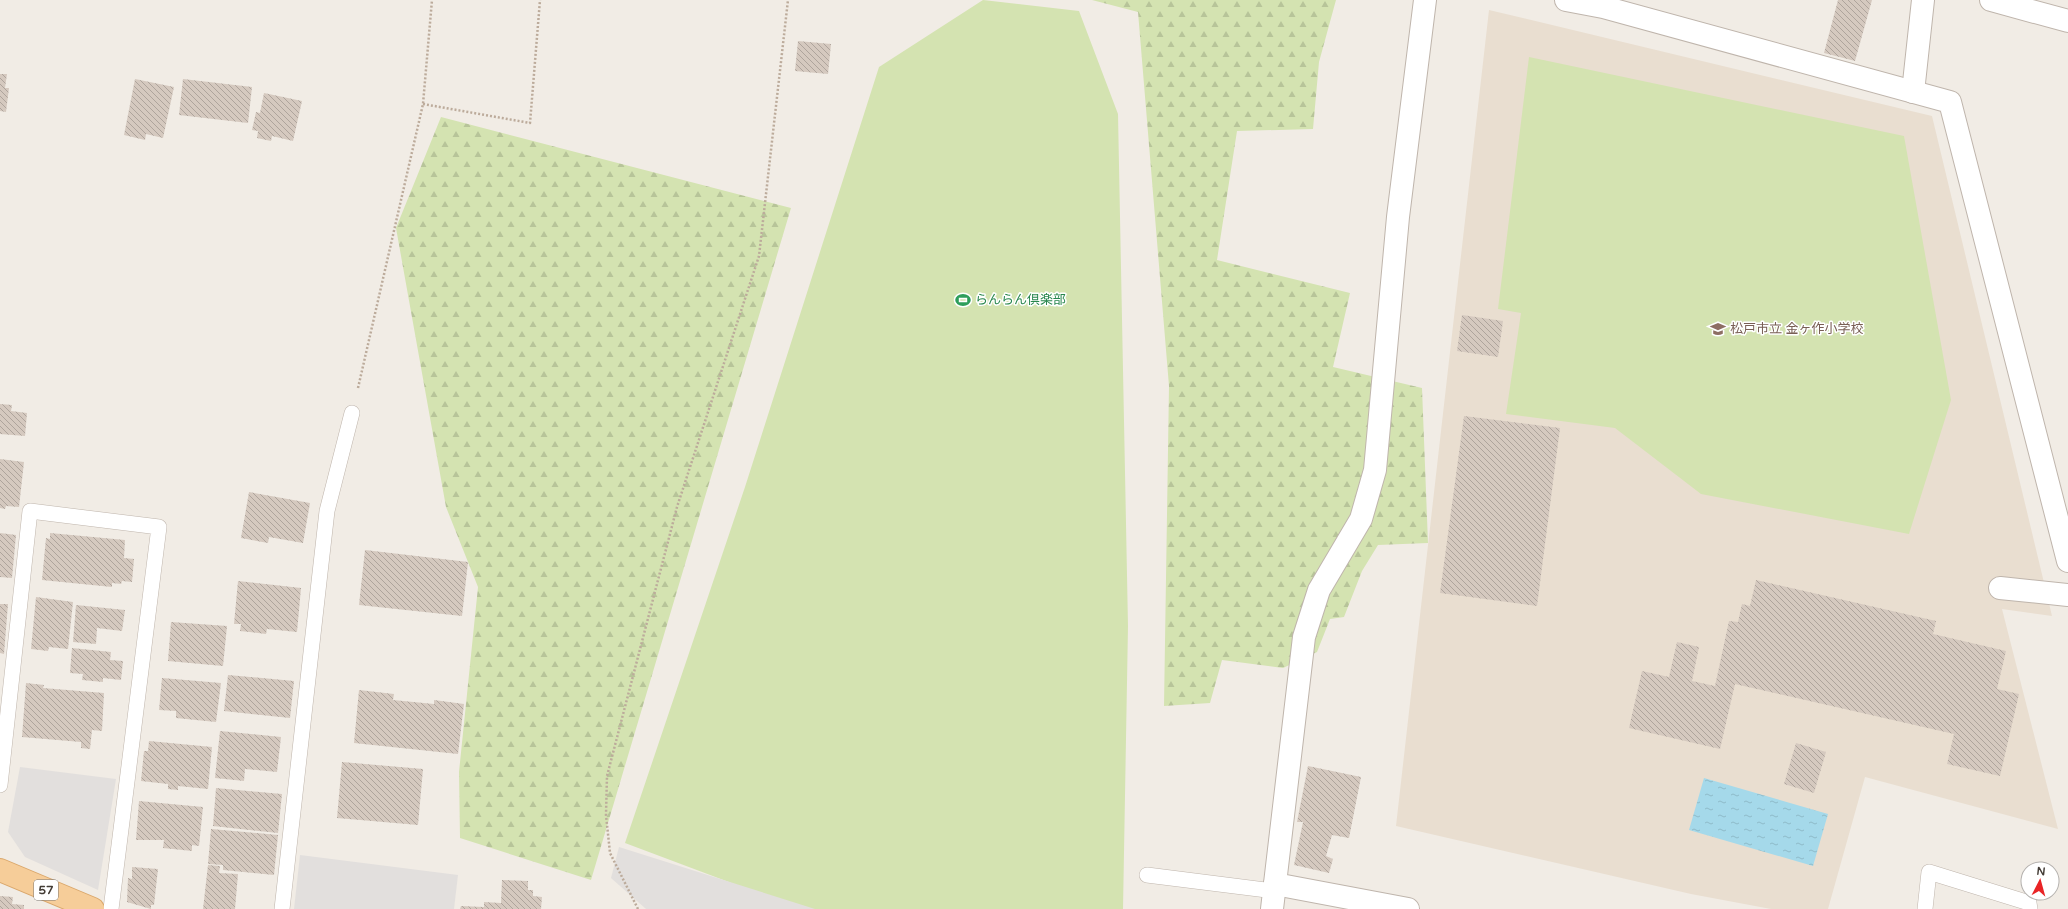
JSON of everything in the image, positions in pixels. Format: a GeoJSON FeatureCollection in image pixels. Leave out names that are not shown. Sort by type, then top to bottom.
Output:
{"type":"FeatureCollection","features":[{"type":"Feature","properties":{"kind":"main road","name":"57"},"geometry":{"type":"LineString","coordinates":[[0,870],[93,909]]}},
{"type":"Feature","properties":{"kind":"street"},"geometry":{"type":"LineString","coordinates":[[1408,909],[1274,895],[1304,637],[1319,590],[1361,519],[1376,470],[1398,217],[1425,0]]}},
{"type":"Feature","properties":{"kind":"street"},"geometry":{"type":"LineString","coordinates":[[1566,0],[1603,7],[1950,102],[2068,562]]}},
{"type":"Feature","properties":{"kind":"street"},"geometry":{"type":"LineString","coordinates":[[1913,92],[1924,0]]}},
{"type":"Feature","properties":{"kind":"street"},"geometry":{"type":"LineString","coordinates":[[1990,0],[2068,22]]}},
{"type":"Feature","properties":{"kind":"street"},"geometry":{"type":"LineString","coordinates":[[2000,588],[2068,595]]}},
{"type":"Feature","properties":{"kind":"lane"},"geometry":{"type":"LineString","coordinates":[[282,909],[327,511],[352,413]]}},
{"type":"Feature","properties":{"kind":"lane"},"geometry":{"type":"LineString","coordinates":[[0,785],[30,511],[159,527],[111,909]]}},
{"type":"Feature","properties":{"kind":"lane"},"geometry":{"type":"LineString","coordinates":[[1925,909],[1929,872],[2029,903],[2030,909]]}},
{"type":"Feature","properties":{"kind":"lane"},"geometry":{"type":"LineString","coordinates":[[1147,875],[1274,895]]}},
{"type":"Feature","properties":{"kind":"path"},"geometry":{"type":"LineString","coordinates":[[352,413],[423,104],[432,0]]}},
{"type":"Feature","properties":{"kind":"path"},"geometry":{"type":"LineString","coordinates":[[423,104],[530,123],[540,0]]}},
{"type":"Feature","properties":{"kind":"path"},"geometry":{"type":"LineString","coordinates":[[638,909],[610,853],[606,815],[607,776],[677,507],[759,256],[788,0]]}},
{"type":"Feature","properties":{"kind":"shaded area","name":"松戸市立 金ヶ作小学校"},"geometry":{"type":"Polygon","coordinates":[[[1489,10],[1932,116],[2052,616],[2002,609],[2058,829],[1865,777],[1828,909],[1771,909],[1691,894],[1396,826],[1489,10]]]}},
{"type":"Feature","properties":{"kind":"shaded area"},"geometry":{"type":"Polygon","coordinates":[[[20,767],[116,779],[98,890],[25,857],[8,832],[20,767]]]}},
{"type":"Feature","properties":{"kind":"shaded area"},"geometry":{"type":"Polygon","coordinates":[[[619,847],[815,909],[646,909],[611,878],[619,847]]]}},
{"type":"Feature","properties":{"kind":"shaded area"},"geometry":{"type":"Polygon","coordinates":[[[300,855],[458,875],[454,909],[294,909],[300,855]]]}},
{"type":"Feature","properties":{"kind":"green space","name":"らんらん倶楽部"},"geometry":{"type":"Polygon","coordinates":[[[983,0],[1079,11],[1118,114],[1128,626],[1123,909],[801,909],[625,843],[745,487],[879,67],[983,0]]]}},
{"type":"Feature","properties":{"kind":"green space"},"geometry":{"type":"Polygon","coordinates":[[[1092,0],[1336,0],[1319,62],[1313,129],[1237,131],[1217,260],[1350,293],[1333,367],[1422,388],[1428,543],[1378,545],[1362,571],[1344,617],[1330,619],[1317,652],[1283,668],[1222,660],[1210,703],[1164,706],[1169,386],[1138,12],[1092,0]]]}},
{"type":"Feature","properties":{"kind":"green space"},"geometry":{"type":"Polygon","coordinates":[[[1529,57],[1904,136],[1951,400],[1909,534],[1701,494],[1615,428],[1506,414],[1521,313],[1498,309],[1529,57]]]}},
{"type":"Feature","properties":{"kind":"green space"},"geometry":{"type":"Polygon","coordinates":[[[441,117],[791,208],[591,880],[460,838],[459,772],[478,587],[446,507],[396,228],[441,117]]]}},
{"type":"Feature","properties":{"kind":"water"},"geometry":{"type":"Polygon","coordinates":[[[1704,778],[1828,814],[1813,866],[1689,830],[1704,778]]]}},
{"type":"Feature","properties":{"kind":"building"},"geometry":{"type":"Polygon","coordinates":[[[1838,0],[1872,0],[1855,61],[1824,53],[1838,0]]]}},
{"type":"Feature","properties":{"kind":"building"},"geometry":{"type":"Polygon","coordinates":[[[798,41],[831,44],[828,74],[795,71],[798,41]]]}},
{"type":"Feature","properties":{"kind":"building"},"geometry":{"type":"Polygon","coordinates":[[[0,74],[7,74],[5,88],[9,88],[6,112],[0,111],[0,74]]]}},
{"type":"Feature","properties":{"kind":"building"},"geometry":{"type":"Polygon","coordinates":[[[135,79],[174,87],[163,138],[146,134],[145,140],[124,135],[135,79]]]}},
{"type":"Feature","properties":{"kind":"building"},"geometry":{"type":"Polygon","coordinates":[[[183,79],[252,87],[248,123],[179,115],[183,79]]]}},
{"type":"Feature","properties":{"kind":"building"},"geometry":{"type":"Polygon","coordinates":[[[264,93],[302,101],[293,141],[272,136],[271,141],[257,138],[258,131],[252,130],[256,112],[260,113],[264,93]]]}},
{"type":"Feature","properties":{"kind":"building"},"geometry":{"type":"Polygon","coordinates":[[[1462,315],[1503,321],[1498,357],[1457,351],[1462,315]]]}},
{"type":"Feature","properties":{"kind":"building"},"geometry":{"type":"Polygon","coordinates":[[[0,404],[12,405],[11,411],[27,413],[25,436],[0,434],[0,404]]]}},
{"type":"Feature","properties":{"kind":"building"},"geometry":{"type":"Polygon","coordinates":[[[1464,416],[1560,428],[1537,606],[1440,593],[1464,416]]]}},
{"type":"Feature","properties":{"kind":"building"},"geometry":{"type":"Polygon","coordinates":[[[0,459],[24,462],[19,507],[6,506],[5,509],[0,508],[0,459]]]}},
{"type":"Feature","properties":{"kind":"building"},"geometry":{"type":"Polygon","coordinates":[[[249,492],[310,503],[303,543],[269,537],[268,543],[241,538],[249,492]]]}},
{"type":"Feature","properties":{"kind":"building"},"geometry":{"type":"Polygon","coordinates":[[[0,533],[16,535],[12,578],[0,577],[0,533]]]}},
{"type":"Feature","properties":{"kind":"building"},"geometry":{"type":"Polygon","coordinates":[[[50,533],[125,540],[124,558],[134,559],[132,582],[122,581],[121,584],[112,583],[112,587],[42,580],[46,538],[50,539],[50,533]]]}},
{"type":"Feature","properties":{"kind":"building"},"geometry":{"type":"Polygon","coordinates":[[[365,550],[468,562],[462,616],[359,605],[365,550]]]}},
{"type":"Feature","properties":{"kind":"building"},"geometry":{"type":"Polygon","coordinates":[[[1756,580],[1936,621],[1933,634],[2006,651],[1997,689],[2019,694],[2000,776],[1947,764],[1954,734],[1735,684],[1720,749],[1629,728],[1642,671],[1669,677],[1677,642],[1699,647],[1692,681],[1715,686],[1729,621],[1738,622],[1742,604],[1750,606],[1756,580]]]}},
{"type":"Feature","properties":{"kind":"building"},"geometry":{"type":"Polygon","coordinates":[[[238,581],[301,588],[297,632],[267,629],[266,634],[240,631],[241,624],[234,624],[238,581]]]}},
{"type":"Feature","properties":{"kind":"building"},"geometry":{"type":"Polygon","coordinates":[[[36,597],[73,602],[68,649],[49,647],[48,651],[31,649],[36,597]]]}},
{"type":"Feature","properties":{"kind":"building"},"geometry":{"type":"Polygon","coordinates":[[[0,604],[8,604],[4,654],[0,653],[0,604]]]}},
{"type":"Feature","properties":{"kind":"building"},"geometry":{"type":"Polygon","coordinates":[[[76,605],[125,610],[122,631],[97,628],[96,644],[73,642],[76,605]]]}},
{"type":"Feature","properties":{"kind":"building"},"geometry":{"type":"Polygon","coordinates":[[[171,622],[227,626],[223,666],[168,661],[171,622]]]}},
{"type":"Feature","properties":{"kind":"building"},"geometry":{"type":"Polygon","coordinates":[[[72,648],[111,652],[110,660],[123,661],[121,680],[103,678],[103,682],[82,680],[83,674],[70,673],[72,648]]]}},
{"type":"Feature","properties":{"kind":"building"},"geometry":{"type":"Polygon","coordinates":[[[228,675],[294,681],[290,718],[224,711],[228,675]]]}},
{"type":"Feature","properties":{"kind":"building"},"geometry":{"type":"Polygon","coordinates":[[[162,678],[221,683],[216,722],[176,718],[176,711],[159,710],[162,678]]]}},
{"type":"Feature","properties":{"kind":"building"},"geometry":{"type":"Polygon","coordinates":[[[26,683],[44,685],[43,688],[104,693],[102,731],[92,730],[90,749],[81,748],[81,742],[22,737],[26,683]]]}},
{"type":"Feature","properties":{"kind":"building"},"geometry":{"type":"Polygon","coordinates":[[[359,690],[394,694],[393,700],[434,704],[434,700],[464,704],[458,754],[354,743],[359,690]]]}},
{"type":"Feature","properties":{"kind":"building"},"geometry":{"type":"Polygon","coordinates":[[[220,731],[281,737],[277,772],[245,769],[244,781],[215,778],[220,731]]]}},
{"type":"Feature","properties":{"kind":"building"},"geometry":{"type":"Polygon","coordinates":[[[149,741],[212,747],[208,789],[178,786],[178,790],[168,789],[168,784],[141,781],[144,751],[148,751],[149,741]]]}},
{"type":"Feature","properties":{"kind":"building"},"geometry":{"type":"Polygon","coordinates":[[[1796,743],[1826,752],[1814,793],[1784,784],[1796,743]]]}},
{"type":"Feature","properties":{"kind":"building"},"geometry":{"type":"Polygon","coordinates":[[[342,762],[423,769],[418,825],[337,818],[342,762]]]}},
{"type":"Feature","properties":{"kind":"building"},"geometry":{"type":"Polygon","coordinates":[[[1308,766],[1361,777],[1349,838],[1332,835],[1326,856],[1333,859],[1329,873],[1294,865],[1303,822],[1297,822],[1308,766]]]}},
{"type":"Feature","properties":{"kind":"building"},"geometry":{"type":"Polygon","coordinates":[[[216,788],[282,794],[278,833],[213,826],[216,788]]]}},
{"type":"Feature","properties":{"kind":"building"},"geometry":{"type":"Polygon","coordinates":[[[139,801],[203,807],[199,846],[192,845],[192,851],[163,848],[164,840],[136,840],[139,801]]]}},
{"type":"Feature","properties":{"kind":"building"},"geometry":{"type":"Polygon","coordinates":[[[211,829],[278,835],[274,875],[223,870],[223,865],[208,864],[211,829]]]}},
{"type":"Feature","properties":{"kind":"building"},"geometry":{"type":"Polygon","coordinates":[[[208,865],[220,866],[219,873],[238,874],[235,909],[203,909],[208,865]]]}},
{"type":"Feature","properties":{"kind":"building"},"geometry":{"type":"Polygon","coordinates":[[[132,867],[158,869],[154,905],[151,905],[151,909],[127,902],[128,878],[132,879],[132,867]]]}},
{"type":"Feature","properties":{"kind":"building"},"geometry":{"type":"Polygon","coordinates":[[[502,880],[528,881],[528,890],[533,890],[533,896],[542,897],[541,909],[460,909],[461,906],[484,907],[484,902],[501,903],[502,880]]]}},
{"type":"Feature","properties":{"kind":"building"},"geometry":{"type":"Polygon","coordinates":[[[0,896],[13,897],[12,904],[24,905],[24,909],[0,909],[0,896]]]}},
{"type":"Feature","properties":{"kind":"place","name":"らんらん倶楽部"},"geometry":{"type":"Point","coordinates":[963,300]}},
{"type":"Feature","properties":{"kind":"place","name":"松戸市立 金ヶ作小学校"},"geometry":{"type":"Point","coordinates":[1718,329]}}]}
